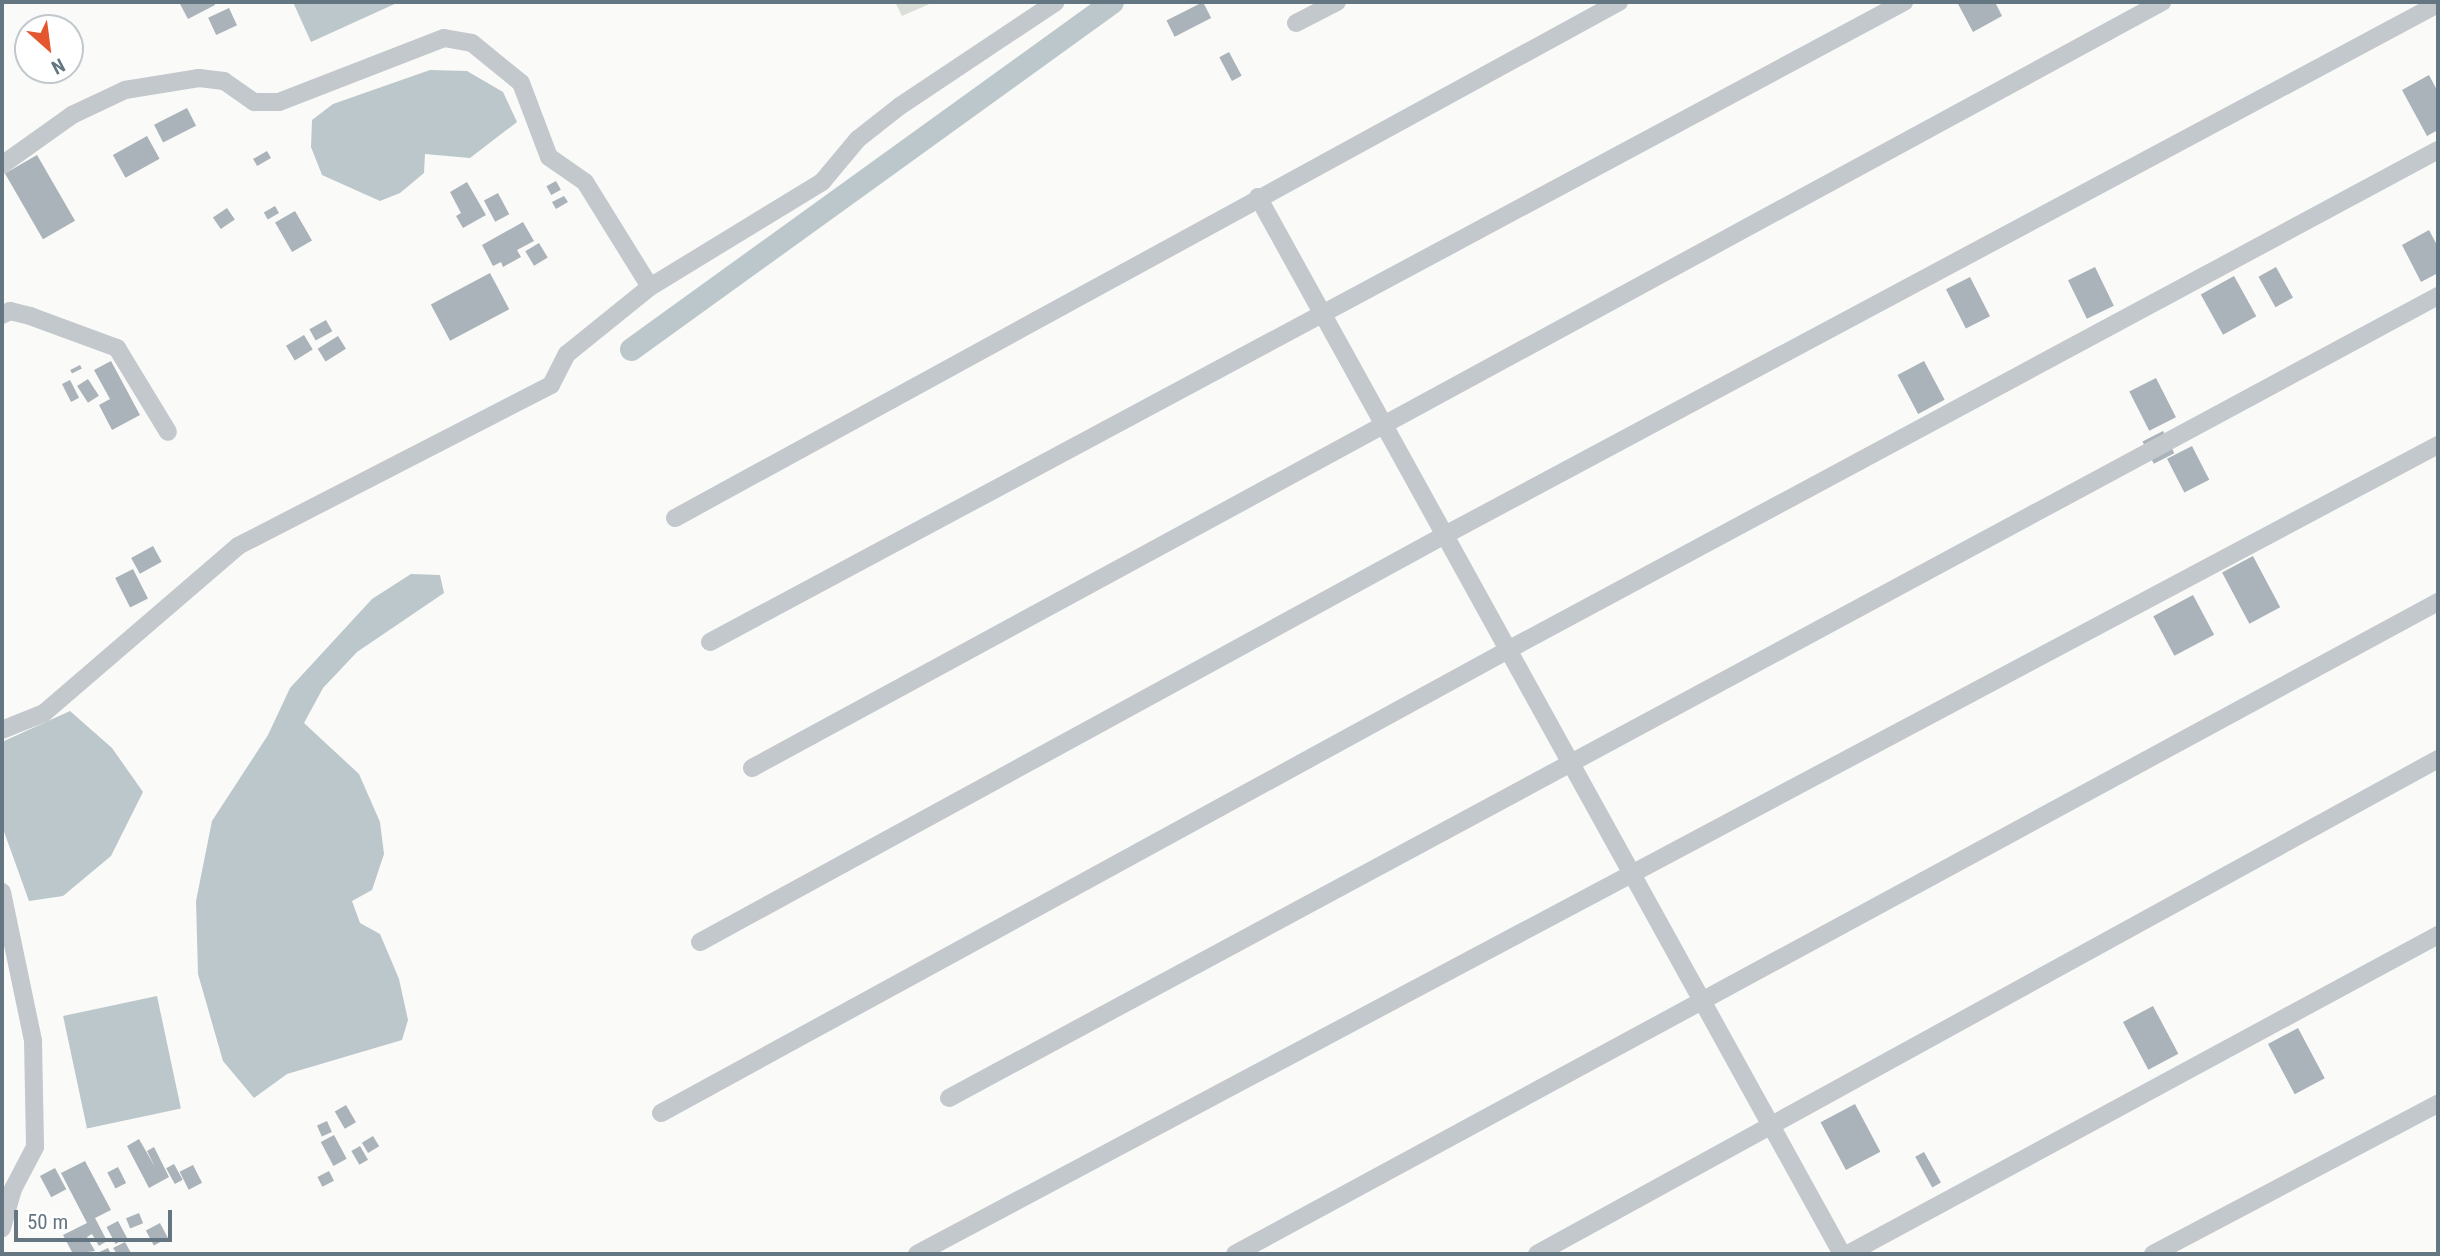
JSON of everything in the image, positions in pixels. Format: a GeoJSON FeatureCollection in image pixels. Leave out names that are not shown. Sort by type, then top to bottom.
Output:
{"type":"FeatureCollection","features":[{"type":"Feature","properties":{"kind":"street"},"geometry":{"type":"LineString","coordinates":[[2,730],[44,713],[239,546],[551,385],[567,354],[650,287],[822,182],[858,139],[900,106],[1056,2]]}},
{"type":"Feature","properties":{"kind":"street"},"geometry":{"type":"LineString","coordinates":[[1296,23],[1337,2]]}},
{"type":"Feature","properties":{"kind":"street"},"geometry":{"type":"LineString","coordinates":[[675,518],[1619,2]]}},
{"type":"Feature","properties":{"kind":"street"},"geometry":{"type":"LineString","coordinates":[[710,642],[1904,2]]}},
{"type":"Feature","properties":{"kind":"street"},"geometry":{"type":"LineString","coordinates":[[752,768],[1385,427],[2162,2]]}},
{"type":"Feature","properties":{"kind":"street"},"geometry":{"type":"LineString","coordinates":[[700,942],[1445,535],[2438,4]]}},
{"type":"Feature","properties":{"kind":"street"},"geometry":{"type":"LineString","coordinates":[[2,166],[72,115],[125,90],[199,78],[224,80],[254,102],[279,102],[444,38],[472,43],[521,83],[549,157],[585,182],[650,287]]}},
{"type":"Feature","properties":{"kind":"street"},"geometry":{"type":"LineString","coordinates":[[661,1113],[1508,650],[2438,150]]}},
{"type":"Feature","properties":{"kind":"street"},"geometry":{"type":"LineString","coordinates":[[1258,197],[1845,1254],[2438,935]]}},
{"type":"Feature","properties":{"kind":"street"},"geometry":{"type":"LineString","coordinates":[[949,1098],[2438,296]]}},
{"type":"Feature","properties":{"kind":"street"},"geometry":{"type":"LineString","coordinates":[[2,315],[10,312],[30,316],[117,348],[168,432]]}},
{"type":"Feature","properties":{"kind":"street"},"geometry":{"type":"LineString","coordinates":[[917,1254],[2438,446]]}},
{"type":"Feature","properties":{"kind":"street"},"geometry":{"type":"LineString","coordinates":[[1235,1254],[1701,999],[2438,602]]}},
{"type":"Feature","properties":{"kind":"street"},"geometry":{"type":"LineString","coordinates":[[1537,1254],[2438,759]]}},
{"type":"Feature","properties":{"kind":"street"},"geometry":{"type":"LineString","coordinates":[[2,891],[33,1041],[35,1147],[13,1189],[2,1228]]}},
{"type":"Feature","properties":{"kind":"street"},"geometry":{"type":"LineString","coordinates":[[2153,1254],[2438,1104]]}},
{"type":"Feature","properties":{"kind":"shaded area"},"geometry":{"type":"Polygon","coordinates":[[[293,2],[399,2],[311,42],[293,2]]]}},
{"type":"Feature","properties":{"kind":"shaded area"},"geometry":{"type":"Polygon","coordinates":[[[895,2],[934,2],[902,16],[895,2]]]}},
{"type":"Feature","properties":{"kind":"shaded area"},"geometry":{"type":"Polygon","coordinates":[[[430,70],[467,71],[503,92],[517,122],[470,158],[425,154],[424,173],[400,193],[380,201],[322,175],[311,147],[312,120],[333,104],[430,70]]]}},
{"type":"Feature","properties":{"kind":"shaded area"},"geometry":{"type":"Polygon","coordinates":[[[411,574],[440,575],[444,593],[357,652],[323,688],[304,723],[359,774],[380,822],[384,854],[372,890],[352,901],[360,923],[380,934],[399,979],[408,1020],[402,1040],[287,1074],[254,1098],[223,1061],[198,974],[196,901],[212,821],[268,735],[290,688],[372,599],[411,574]]]}},
{"type":"Feature","properties":{"kind":"shaded area"},"geometry":{"type":"Polygon","coordinates":[[[70,711],[112,748],[143,792],[111,856],[63,896],[29,901],[2,826],[2,742],[70,711]]]}},
{"type":"Feature","properties":{"kind":"shaded area"},"geometry":{"type":"Polygon","coordinates":[[[157,996],[181,1108],[87,1128],[63,1016],[157,996]]]}},
{"type":"Feature","properties":{"kind":"building"},"geometry":{"type":"Polygon","coordinates":[[[179,2],[214,2],[215,5],[188,19],[179,2]]]}},
{"type":"Feature","properties":{"kind":"building"},"geometry":{"type":"Polygon","coordinates":[[[1203,2],[1211,18],[1175,37],[1166,21],[1203,2]]]}},
{"type":"Feature","properties":{"kind":"building"},"geometry":{"type":"Polygon","coordinates":[[[1957,2],[1995,2],[2002,16],[1973,32],[1957,2]]]}},
{"type":"Feature","properties":{"kind":"building"},"geometry":{"type":"Polygon","coordinates":[[[229,8],[237,25],[216,35],[208,18],[229,8]]]}},
{"type":"Feature","properties":{"kind":"building"},"geometry":{"type":"Polygon","coordinates":[[[1229,52],[1242,76],[1232,81],[1219,57],[1229,52]]]}},
{"type":"Feature","properties":{"kind":"building"},"geometry":{"type":"Polygon","coordinates":[[[2429,75],[2438,92],[2438,130],[2427,136],[2402,90],[2429,75]]]}},
{"type":"Feature","properties":{"kind":"building"},"geometry":{"type":"Polygon","coordinates":[[[187,108],[196,126],[163,143],[154,125],[187,108]]]}},
{"type":"Feature","properties":{"kind":"building"},"geometry":{"type":"Polygon","coordinates":[[[147,136],[160,159],[125,178],[113,155],[147,136]]]}},
{"type":"Feature","properties":{"kind":"building"},"geometry":{"type":"Polygon","coordinates":[[[267,151],[271,158],[257,166],[253,159],[267,151]]]}},
{"type":"Feature","properties":{"kind":"building"},"geometry":{"type":"Polygon","coordinates":[[[37,155],[75,221],[43,239],[5,174],[37,155]]]}},
{"type":"Feature","properties":{"kind":"building"},"geometry":{"type":"Polygon","coordinates":[[[556,181],[561,190],[551,195],[546,186],[556,181]]]}},
{"type":"Feature","properties":{"kind":"building"},"geometry":{"type":"Polygon","coordinates":[[[467,182],[486,215],[463,228],[456,216],[461,213],[450,192],[467,182]]]}},
{"type":"Feature","properties":{"kind":"building"},"geometry":{"type":"Polygon","coordinates":[[[498,193],[509,214],[495,222],[484,201],[498,193]]]}},
{"type":"Feature","properties":{"kind":"building"},"geometry":{"type":"Polygon","coordinates":[[[564,196],[568,202],[556,209],[552,202],[564,196]]]}},
{"type":"Feature","properties":{"kind":"building"},"geometry":{"type":"Polygon","coordinates":[[[275,206],[279,213],[268,219],[264,212],[275,206]]]}},
{"type":"Feature","properties":{"kind":"building"},"geometry":{"type":"Polygon","coordinates":[[[227,208],[235,220],[221,229],[213,218],[227,208]]]}},
{"type":"Feature","properties":{"kind":"building"},"geometry":{"type":"Polygon","coordinates":[[[295,211],[312,240],[292,252],[275,222],[295,211]]]}},
{"type":"Feature","properties":{"kind":"building"},"geometry":{"type":"Polygon","coordinates":[[[523,222],[534,241],[517,250],[521,257],[503,267],[501,262],[493,266],[482,245],[523,222]]]}},
{"type":"Feature","properties":{"kind":"building"},"geometry":{"type":"Polygon","coordinates":[[[2429,230],[2438,247],[2438,273],[2421,282],[2402,245],[2429,230]]]}},
{"type":"Feature","properties":{"kind":"building"},"geometry":{"type":"Polygon","coordinates":[[[539,243],[548,258],[534,266],[525,251],[539,243]]]}},
{"type":"Feature","properties":{"kind":"building"},"geometry":{"type":"Polygon","coordinates":[[[2095,267],[2114,306],[2087,319],[2068,280],[2095,267]]]}},
{"type":"Feature","properties":{"kind":"building"},"geometry":{"type":"Polygon","coordinates":[[[2276,267],[2293,298],[2275,307],[2259,277],[2276,267]]]}},
{"type":"Feature","properties":{"kind":"building"},"geometry":{"type":"Polygon","coordinates":[[[490,273],[509,309],[450,341],[431,304],[490,273]]]}},
{"type":"Feature","properties":{"kind":"building"},"geometry":{"type":"Polygon","coordinates":[[[2234,276],[2256,316],[2223,335],[2201,294],[2234,276]]]}},
{"type":"Feature","properties":{"kind":"building"},"geometry":{"type":"Polygon","coordinates":[[[1970,277],[1990,316],[1966,328],[1946,289],[1970,277]]]}},
{"type":"Feature","properties":{"kind":"building"},"geometry":{"type":"Polygon","coordinates":[[[326,320],[332,331],[316,341],[309,329],[326,320]]]}},
{"type":"Feature","properties":{"kind":"building"},"geometry":{"type":"Polygon","coordinates":[[[304,335],[313,350],[295,360],[286,346],[304,335]]]}},
{"type":"Feature","properties":{"kind":"building"},"geometry":{"type":"Polygon","coordinates":[[[338,336],[346,349],[326,361],[318,349],[338,336]]]}},
{"type":"Feature","properties":{"kind":"building"},"geometry":{"type":"Polygon","coordinates":[[[111,361],[140,415],[112,430],[99,405],[110,399],[94,370],[111,361]]]}},
{"type":"Feature","properties":{"kind":"building"},"geometry":{"type":"Polygon","coordinates":[[[1924,361],[1945,400],[1918,414],[1898,375],[1924,361]]]}},
{"type":"Feature","properties":{"kind":"building"},"geometry":{"type":"Polygon","coordinates":[[[80,365],[82,369],[72,374],[70,370],[80,365]]]}},
{"type":"Feature","properties":{"kind":"building"},"geometry":{"type":"Polygon","coordinates":[[[2156,378],[2176,417],[2149,431],[2129,392],[2156,378]]]}},
{"type":"Feature","properties":{"kind":"building"},"geometry":{"type":"Polygon","coordinates":[[[88,379],[99,396],[88,403],[77,386],[88,379]]]}},
{"type":"Feature","properties":{"kind":"building"},"geometry":{"type":"Polygon","coordinates":[[[70,380],[79,398],[71,402],[62,384],[70,380]]]}},
{"type":"Feature","properties":{"kind":"building"},"geometry":{"type":"Polygon","coordinates":[[[2163,431],[2174,453],[2154,464],[2143,441],[2163,431]]]}},
{"type":"Feature","properties":{"kind":"building"},"geometry":{"type":"Polygon","coordinates":[[[2192,446],[2209,480],[2184,493],[2167,459],[2192,446]]]}},
{"type":"Feature","properties":{"kind":"building"},"geometry":{"type":"Polygon","coordinates":[[[153,546],[162,562],[140,574],[131,558],[153,546]]]}},
{"type":"Feature","properties":{"kind":"building"},"geometry":{"type":"Polygon","coordinates":[[[2253,556],[2280,607],[2249,624],[2222,572],[2253,556]]]}},
{"type":"Feature","properties":{"kind":"building"},"geometry":{"type":"Polygon","coordinates":[[[133,569],[148,598],[130,607],[115,578],[133,569]]]}},
{"type":"Feature","properties":{"kind":"building"},"geometry":{"type":"Polygon","coordinates":[[[2193,595],[2214,635],[2174,656],[2153,616],[2193,595]]]}},
{"type":"Feature","properties":{"kind":"building"},"geometry":{"type":"Polygon","coordinates":[[[2153,1006],[2178,1054],[2148,1070],[2123,1022],[2153,1006]]]}},
{"type":"Feature","properties":{"kind":"building"},"geometry":{"type":"Polygon","coordinates":[[[2298,1028],[2325,1078],[2295,1094],[2268,1044],[2298,1028]]]}},
{"type":"Feature","properties":{"kind":"building"},"geometry":{"type":"Polygon","coordinates":[[[1855,1104],[1880,1152],[1846,1170],[1821,1122],[1855,1104]]]}},
{"type":"Feature","properties":{"kind":"building"},"geometry":{"type":"Polygon","coordinates":[[[346,1105],[356,1122],[345,1129],[335,1112],[346,1105]]]}},
{"type":"Feature","properties":{"kind":"building"},"geometry":{"type":"Polygon","coordinates":[[[327,1121],[332,1132],[322,1136],[317,1125],[327,1121]]]}},
{"type":"Feature","properties":{"kind":"building"},"geometry":{"type":"Polygon","coordinates":[[[334,1135],[347,1159],[333,1166],[321,1142],[334,1135]]]}},
{"type":"Feature","properties":{"kind":"building"},"geometry":{"type":"Polygon","coordinates":[[[373,1136],[379,1146],[368,1153],[362,1143],[373,1136]]]}},
{"type":"Feature","properties":{"kind":"building"},"geometry":{"type":"Polygon","coordinates":[[[139,1139],[155,1167],[147,1151],[154,1147],[169,1177],[149,1188],[127,1146],[139,1139]]]}},
{"type":"Feature","properties":{"kind":"building"},"geometry":{"type":"Polygon","coordinates":[[[360,1146],[368,1160],[359,1165],[351,1151],[360,1146]]]}},
{"type":"Feature","properties":{"kind":"building"},"geometry":{"type":"Polygon","coordinates":[[[1924,1152],[1941,1183],[1932,1187],[1915,1157],[1924,1152]]]}},
{"type":"Feature","properties":{"kind":"building"},"geometry":{"type":"Polygon","coordinates":[[[85,1161],[111,1210],[95,1218],[107,1241],[99,1246],[92,1234],[87,1237],[95,1251],[73,1254],[63,1235],[87,1223],[61,1173],[85,1161]]]}},
{"type":"Feature","properties":{"kind":"building"},"geometry":{"type":"Polygon","coordinates":[[[174,1164],[183,1180],[175,1184],[166,1168],[174,1164]]]}},
{"type":"Feature","properties":{"kind":"building"},"geometry":{"type":"Polygon","coordinates":[[[193,1165],[202,1183],[189,1190],[180,1172],[193,1165]]]}},
{"type":"Feature","properties":{"kind":"building"},"geometry":{"type":"Polygon","coordinates":[[[118,1167],[126,1183],[115,1188],[107,1172],[118,1167]]]}},
{"type":"Feature","properties":{"kind":"building"},"geometry":{"type":"Polygon","coordinates":[[[55,1168],[66,1189],[51,1197],[40,1176],[55,1168]]]}},
{"type":"Feature","properties":{"kind":"building"},"geometry":{"type":"Polygon","coordinates":[[[329,1171],[334,1181],[322,1187],[317,1177],[329,1171]]]}},
{"type":"Feature","properties":{"kind":"building"},"geometry":{"type":"Polygon","coordinates":[[[139,1213],[143,1223],[130,1228],[126,1218],[139,1213]]]}},
{"type":"Feature","properties":{"kind":"building"},"geometry":{"type":"Polygon","coordinates":[[[118,1221],[127,1238],[115,1244],[107,1227],[118,1221]]]}},
{"type":"Feature","properties":{"kind":"building"},"geometry":{"type":"Polygon","coordinates":[[[160,1223],[168,1238],[154,1246],[146,1231],[160,1223]]]}},
{"type":"Feature","properties":{"kind":"building"},"geometry":{"type":"Polygon","coordinates":[[[125,1242],[131,1253],[117,1254],[113,1248],[125,1242]]]}},
{"type":"Feature","properties":{"kind":"building"},"geometry":{"type":"Polygon","coordinates":[[[108,1248],[111,1254],[95,1254],[108,1248]]]}},
{"type":"Feature","properties":{"kind":"waterway"},"geometry":{"type":"LineString","coordinates":[[631,349],[1112,2]]}}]}
